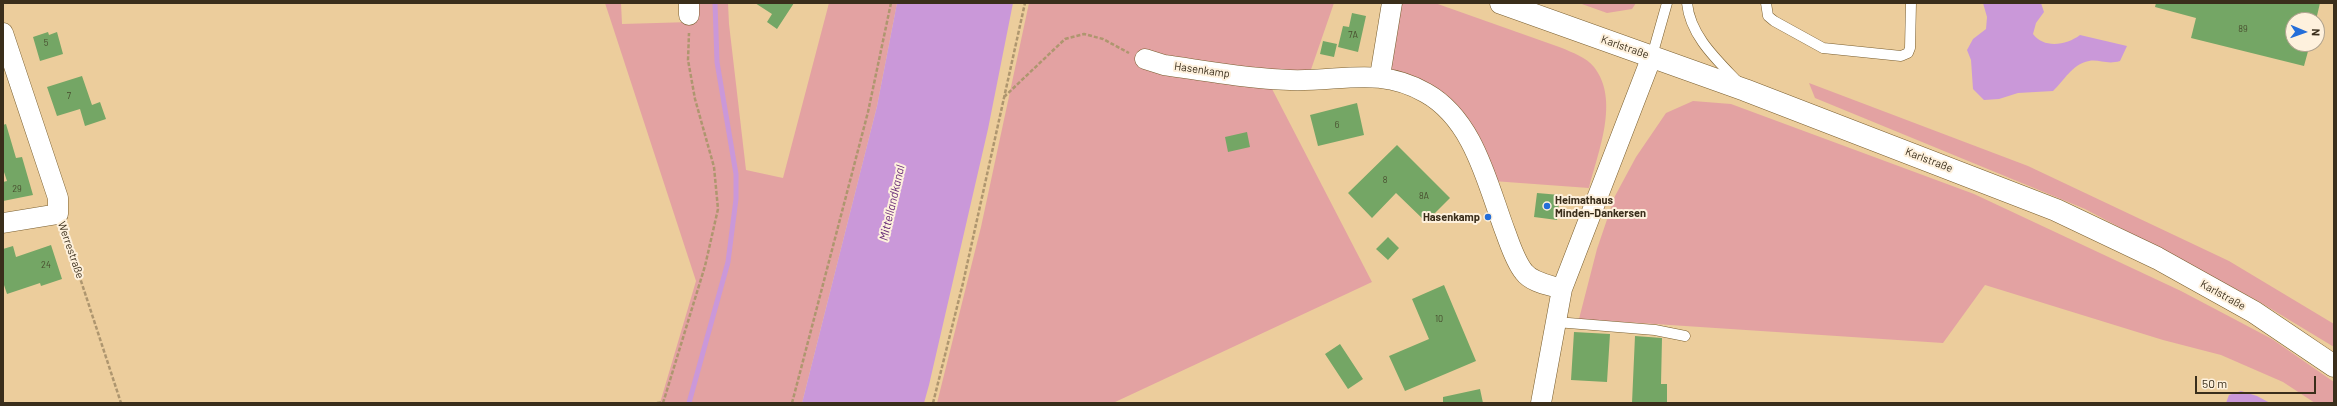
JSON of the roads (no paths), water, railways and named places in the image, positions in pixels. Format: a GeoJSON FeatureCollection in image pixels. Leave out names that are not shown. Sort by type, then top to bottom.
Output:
{"type":"FeatureCollection","features":[{"type":"Feature","properties":{"kind":"street"},"geometry":{"type":"LineString","coordinates":[[1380,76],[1392,3]]}},
{"type":"Feature","properties":{"kind":"street","name":"Karlstraße"},"geometry":{"type":"LineString","coordinates":[[1501,3],[1745,90],[2056,210],[2157,258],[2254,312],[2334,366]]}},
{"type":"Feature","properties":{"kind":"street","name":"Werrestraße"},"geometry":{"type":"LineString","coordinates":[[3,223],[58,214],[58,198],[5,46]]}},
{"type":"Feature","properties":{"kind":"street"},"geometry":{"type":"LineString","coordinates":[[1541,403],[1562,289],[1652,56]]}},
{"type":"Feature","properties":{"kind":"street","name":"Hasenkamp"},"geometry":{"type":"LineString","coordinates":[[1145,59],[1164,65],[1289,80],[1380,76],[1403,81],[1427,93],[1447,110],[1466,134],[1480,162],[1507,235],[1524,273],[1538,282],[1562,289]]}},
{"type":"Feature","properties":{"kind":"lane"},"geometry":{"type":"LineString","coordinates":[[1652,56],[1667,3]]}},
{"type":"Feature","properties":{"kind":"lane"},"geometry":{"type":"LineString","coordinates":[[1687,3],[1688,16],[1706,48],[1745,90]]}},
{"type":"Feature","properties":{"kind":"lane"},"geometry":{"type":"LineString","coordinates":[[1766,3],[1768,16],[1774,22],[1823,48],[1901,56],[1908,53],[1910,48],[1911,3]]}},
{"type":"Feature","properties":{"kind":"lane"},"geometry":{"type":"LineString","coordinates":[[1556,322],[1655,330],[1685,336]]}},
{"type":"Feature","properties":{"kind":"water","name":"Mittellandkanal"},"geometry":{"type":"Polygon","coordinates":[[[897,3],[1013,3],[988,129],[929,385],[924,403],[802,403],[877,106],[897,3]]]}},
{"type":"Feature","properties":{"kind":"water"},"geometry":{"type":"Polygon","coordinates":[[[1983,3],[2041,3],[2044,12],[2036,23],[2033,34],[2038,39],[2049,44],[2069,41],[2080,35],[2127,46],[2120,61],[2089,61],[2083,63],[2073,69],[2053,91],[2018,93],[1999,99],[1984,100],[1973,89],[1971,60],[1967,50],[1973,39],[1986,29],[1987,17],[1983,3]]]}},
{"type":"Feature","properties":{"kind":"water"},"geometry":{"type":"Polygon","coordinates":[[[2241,391],[2257,396],[2270,403],[2226,403],[2229,395],[2241,391]]]}},
{"type":"Feature","properties":{"kind":"waterway"},"geometry":{"type":"LineString","coordinates":[[689,403],[728,262],[736,199],[736,174],[717,62],[715,3]]}},
{"type":"Feature","properties":{"kind":"place","name":"Heimathaus Minden-Dankersen"},"geometry":{"type":"Point","coordinates":[1547,206]}},
{"type":"Feature","properties":{"kind":"place","name":"Hasenkamp"},"geometry":{"type":"Point","coordinates":[1488,217]}}]}
